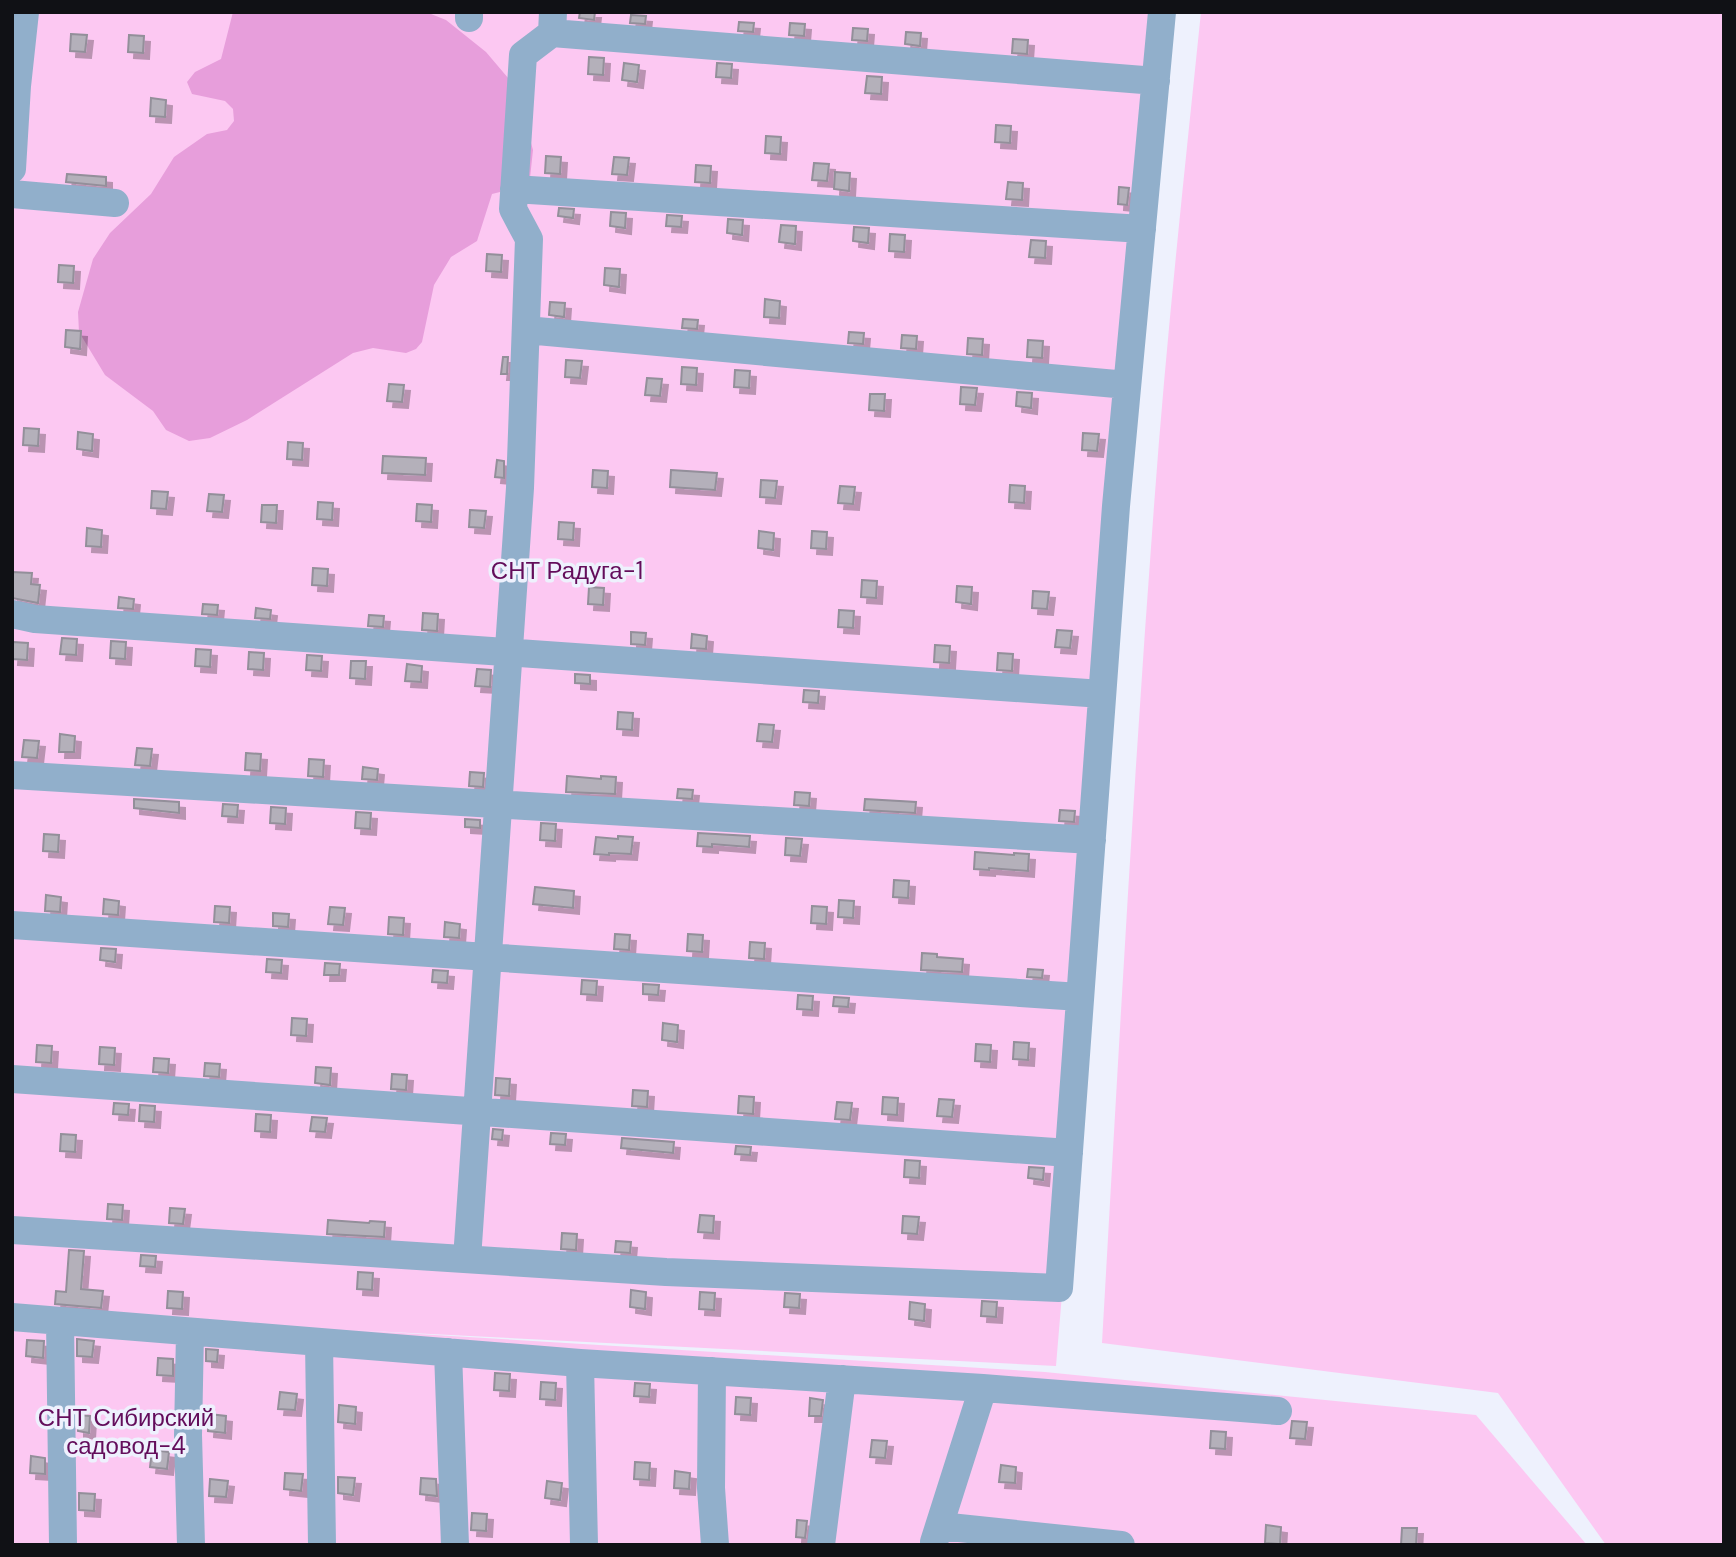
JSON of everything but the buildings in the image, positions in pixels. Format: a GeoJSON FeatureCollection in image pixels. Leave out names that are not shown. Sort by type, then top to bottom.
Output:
{"type":"FeatureCollection","features":[{"type":"Feature","properties":{"kind":"lane"},"geometry":{"type":"LineString","coordinates":[[12,169],[24,12]]}},
{"type":"Feature","properties":{"kind":"lane"},"geometry":{"type":"LineString","coordinates":[[12,1230],[666,1272],[1059,1288],[1116,506],[1162,12]]}},
{"type":"Feature","properties":{"kind":"lane"},"geometry":{"type":"LineString","coordinates":[[467,1259],[520,488],[529,239],[513,209],[523,55],[553,22],[1156,81]]}},
{"type":"Feature","properties":{"kind":"lane"},"geometry":{"type":"LineString","coordinates":[[514,189],[1142,229]]}},
{"type":"Feature","properties":{"kind":"lane"},"geometry":{"type":"LineString","coordinates":[[12,194],[115,203]]}},
{"type":"Feature","properties":{"kind":"lane"},"geometry":{"type":"LineString","coordinates":[[526,330],[1127,385]]}},
{"type":"Feature","properties":{"kind":"lane"},"geometry":{"type":"LineString","coordinates":[[12,614],[36,619],[1102,694]]}},
{"type":"Feature","properties":{"kind":"lane"},"geometry":{"type":"LineString","coordinates":[[12,775],[1092,840]]}},
{"type":"Feature","properties":{"kind":"lane"},"geometry":{"type":"LineString","coordinates":[[12,925],[1080,997]]}},
{"type":"Feature","properties":{"kind":"lane"},"geometry":{"type":"LineString","coordinates":[[12,1079],[1069,1153]]}},
{"type":"Feature","properties":{"kind":"lane"},"geometry":{"type":"LineString","coordinates":[[12,1317],[580,1363],[983,1388],[1278,1411]]}},
{"type":"Feature","properties":{"kind":"lane"},"geometry":{"type":"LineString","coordinates":[[60,1321],[63,1545]]}},
{"type":"Feature","properties":{"kind":"lane"},"geometry":{"type":"LineString","coordinates":[[190,1332],[188,1435],[191,1545]]}},
{"type":"Feature","properties":{"kind":"lane"},"geometry":{"type":"LineString","coordinates":[[319,1342],[322,1545]]}},
{"type":"Feature","properties":{"kind":"lane"},"geometry":{"type":"LineString","coordinates":[[448,1352],[454,1545]]}},
{"type":"Feature","properties":{"kind":"lane"},"geometry":{"type":"LineString","coordinates":[[580,1363],[583,1545]]}},
{"type":"Feature","properties":{"kind":"lane"},"geometry":{"type":"LineString","coordinates":[[712,1371],[711,1488],[715,1545]]}},
{"type":"Feature","properties":{"kind":"lane"},"geometry":{"type":"LineString","coordinates":[[821,1545],[842,1379]]}},
{"type":"Feature","properties":{"kind":"lane"},"geometry":{"type":"LineString","coordinates":[[983,1388],[937,1536],[1121,1545]]}},
{"type":"Feature","properties":{"kind":"green space","name":"СНТ Радуга-1"},"geometry":{"type":"Polygon","coordinates":[[[12,12],[1169,12],[1056,1366],[351,1330],[1045,1372],[1476,1415],[1587,1545],[12,1545],[12,12]]]}},
{"type":"Feature","properties":{"kind":"green space"},"geometry":{"type":"Polygon","coordinates":[[[1201,12],[1724,12],[1724,1545],[1606,1545],[1498,1393],[1102,1343],[1154,506],[1201,12]]]}},
{"type":"Feature","properties":{"kind":"shaded area"},"geometry":{"type":"Polygon","coordinates":[[[233,12],[426,12],[446,20],[486,52],[515,86],[533,150],[530,178],[524,186],[492,194],[477,241],[451,257],[434,285],[422,342],[416,349],[406,353],[373,348],[353,353],[247,420],[210,438],[189,441],[166,430],[153,411],[105,375],[79,332],[78,312],[93,259],[110,233],[151,194],[174,157],[207,134],[227,130],[234,121],[233,109],[225,101],[192,94],[187,82],[195,72],[221,59],[233,12]]]}},
{"type":"Feature","properties":{"kind":"park label","name":"СНТ Сибирский садовод-4"},"geometry":{"type":"Point","coordinates":[126,1431]}}]}
